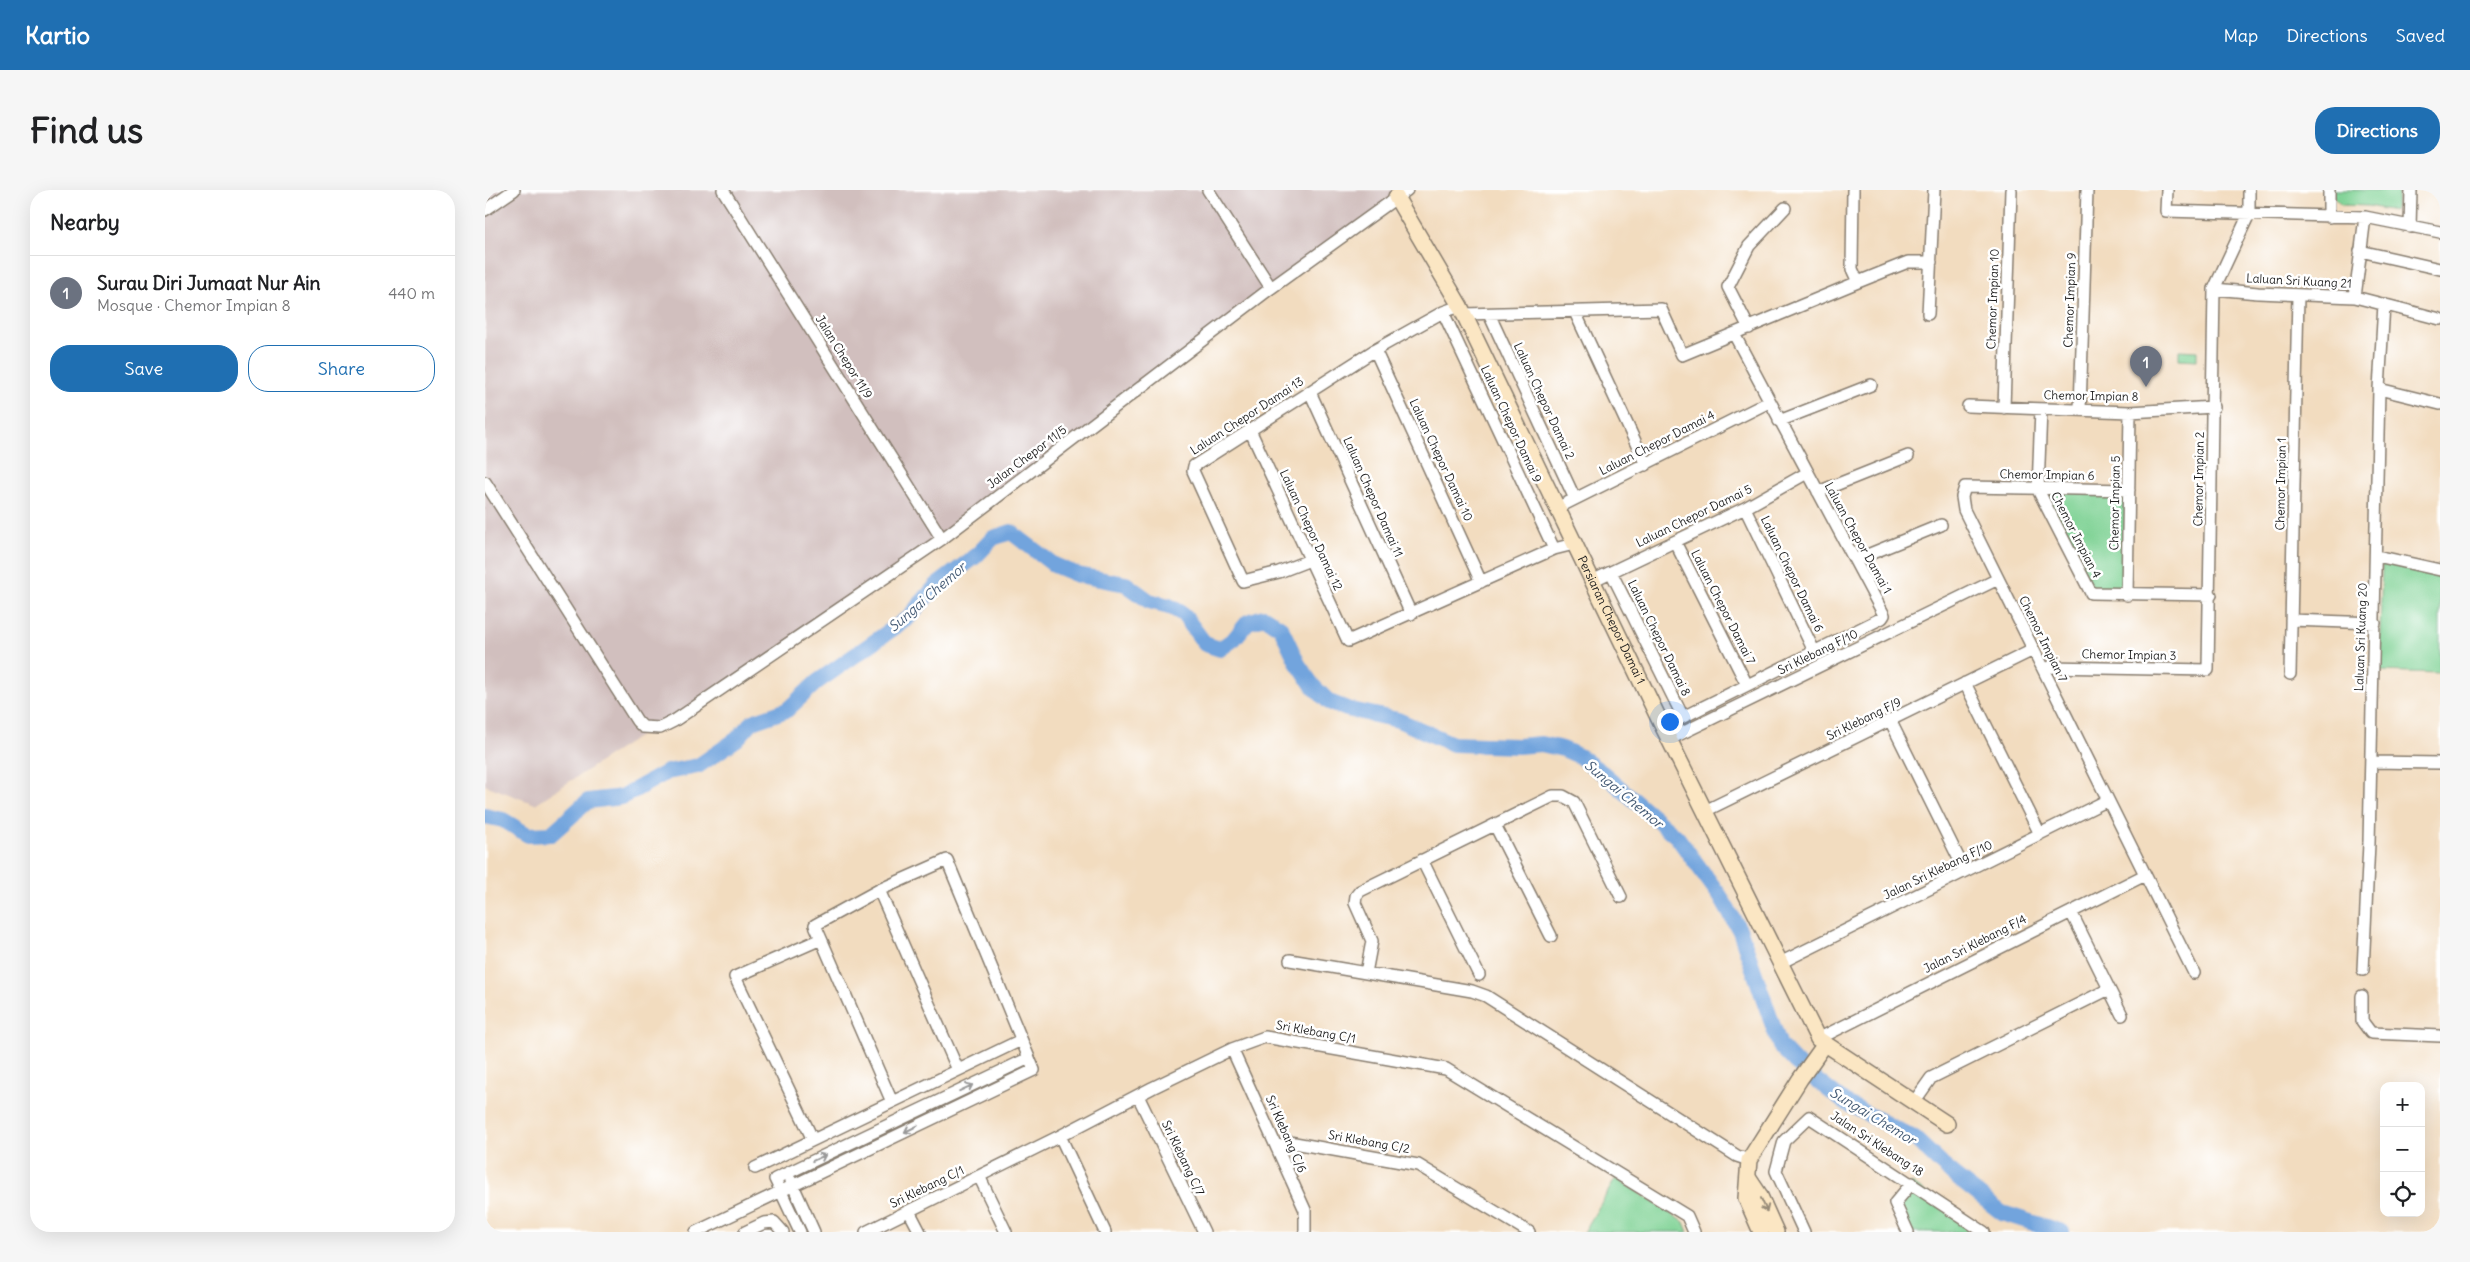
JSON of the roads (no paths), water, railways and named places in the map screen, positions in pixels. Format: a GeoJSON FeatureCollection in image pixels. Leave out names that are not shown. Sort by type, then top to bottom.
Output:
{"type":"FeatureCollection","features":[{"type":"Feature","properties":{"kind":"street"},"geometry":{"type":"LineString","coordinates":[[485,210],[514,190]]}},
{"type":"Feature","properties":{"kind":"street","name":"Jalan Chepor 11/9"},"geometry":{"type":"LineString","coordinates":[[723,190],[942,539]]}},
{"type":"Feature","properties":{"kind":"street"},"geometry":{"type":"LineString","coordinates":[[1208,190],[1271,288]]}},
{"type":"Feature","properties":{"kind":"street"},"geometry":{"type":"LineString","coordinates":[[1853,190],[1852,269],[1858,282]]}},
{"type":"Feature","properties":{"kind":"street"},"geometry":{"type":"LineString","coordinates":[[1928,314],[1934,190]]}},
{"type":"Feature","properties":{"kind":"street","name":"Chemor Impian 10"},"geometry":{"type":"LineString","coordinates":[[2004,408],[2011,190]]}},
{"type":"Feature","properties":{"kind":"street","name":"Chemor Impian 9"},"geometry":{"type":"LineString","coordinates":[[2080,410],[2087,190]]}},
{"type":"Feature","properties":{"kind":"street"},"geometry":{"type":"LineString","coordinates":[[2167,190],[2166,211],[2329,218],[2365,217],[2440,232]]}},
{"type":"Feature","properties":{"kind":"street"},"geometry":{"type":"LineString","coordinates":[[2214,289],[2249,214],[2249,190]]}},
{"type":"Feature","properties":{"kind":"street"},"geometry":{"type":"LineString","coordinates":[[2329,190],[2329,218]]}},
{"type":"Feature","properties":{"kind":"street"},"geometry":{"type":"LineString","coordinates":[[2410,227],[2411,190]]}},
{"type":"Feature","properties":{"kind":"street","name":"Jalan Chepor 11/5"},"geometry":{"type":"LineString","coordinates":[[485,482],[637,721],[643,727],[660,728],[674,721],[942,539],[1271,288],[1402,194]]}},
{"type":"Feature","properties":{"kind":"street","name":"Persiaran Chepor Damai 1"},"geometry":{"type":"LineString","coordinates":[[1402,194],[1462,310],[1666,733],[1822,1041]]}},
{"type":"Feature","properties":{"kind":"street"},"geometry":{"type":"LineString","coordinates":[[1749,328],[1728,287],[1749,246],[1785,208]]}},
{"type":"Feature","properties":{"kind":"street"},"geometry":{"type":"LineString","coordinates":[[2355,297],[2365,217]]}},
{"type":"Feature","properties":{"kind":"street"},"geometry":{"type":"LineString","coordinates":[[2361,252],[2440,269]]}},
{"type":"Feature","properties":{"kind":"street"},"geometry":{"type":"LineString","coordinates":[[1462,310],[1489,314],[1661,309],[1683,355],[1909,262],[1931,262]]}},
{"type":"Feature","properties":{"kind":"street","name":"Laluan Sri Kuang 21"},"geometry":{"type":"LineString","coordinates":[[2214,289],[2355,297],[2440,319]]}},
{"type":"Feature","properties":{"kind":"street","name":"Chemor Impian 2"},"geometry":{"type":"LineString","coordinates":[[2209,670],[2214,408],[2214,289]]}},
{"type":"Feature","properties":{"kind":"street","name":"Chemor Impian 1"},"geometry":{"type":"LineString","coordinates":[[2290,674],[2299,295]]}},
{"type":"Feature","properties":{"kind":"street","name":"Laluan Sri Kuang 20"},"geometry":{"type":"LineString","coordinates":[[2363,970],[2377,556],[2379,389],[2384,304]]}},
{"type":"Feature","properties":{"kind":"street","name":"Laluan Chepor Damai 13"},"geometry":{"type":"LineString","coordinates":[[1311,560],[1247,582],[1241,578],[1193,471],[1194,466],[1375,350],[1443,312],[1462,310]]}},
{"type":"Feature","properties":{"kind":"street","name":"Laluan Chepor Damai 9"},"geometry":{"type":"LineString","coordinates":[[1443,312],[1554,549]]}},
{"type":"Feature","properties":{"kind":"street"},"geometry":{"type":"LineString","coordinates":[[1575,312],[1646,465]]}},
{"type":"Feature","properties":{"kind":"street","name":"Laluan Chepor Damai 2"},"geometry":{"type":"LineString","coordinates":[[1489,314],[1575,499]]}},
{"type":"Feature","properties":{"kind":"street","name":"Laluan Chepor Damai 1"},"geometry":{"type":"LineString","coordinates":[[1666,733],[1683,717],[1882,618],[1883,612],[1734,334]]}},
{"type":"Feature","properties":{"kind":"street","name":"Laluan Chepor Damai 10"},"geometry":{"type":"LineString","coordinates":[[1375,350],[1481,582]]}},
{"type":"Feature","properties":{"kind":"street"},"geometry":{"type":"LineString","coordinates":[[1779,421],[1871,385]]}},
{"type":"Feature","properties":{"kind":"street"},"geometry":{"type":"LineString","coordinates":[[2379,389],[2440,404]]}},
{"type":"Feature","properties":{"kind":"street","name":"Laluan Chepor Damai 11"},"geometry":{"type":"LineString","coordinates":[[1310,392],[1411,614]]}},
{"type":"Feature","properties":{"kind":"street","name":"Laluan Chepor Damai 4"},"geometry":{"type":"LineString","coordinates":[[1557,508],[1769,402]]}},
{"type":"Feature","properties":{"kind":"street","name":"Chemor Impian 8"},"geometry":{"type":"LineString","coordinates":[[1968,406],[2130,412],[2214,408]]}},
{"type":"Feature","properties":{"kind":"street"},"geometry":{"type":"LineString","coordinates":[[2037,490],[2041,409]]}},
{"type":"Feature","properties":{"kind":"street","name":"Chemor Impian 5"},"geometry":{"type":"LineString","coordinates":[[2127,595],[2130,412]]}},
{"type":"Feature","properties":{"kind":"street","name":"Laluan Chepor Damai 12"},"geometry":{"type":"LineString","coordinates":[[1250,430],[1348,641],[1411,614]]}},
{"type":"Feature","properties":{"kind":"street"},"geometry":{"type":"LineString","coordinates":[[1818,492],[1909,456]]}},
{"type":"Feature","properties":{"kind":"street","name":"Laluan Chepor Damai 5"},"geometry":{"type":"LineString","coordinates":[[1592,581],[1745,508],[1807,472]]}},
{"type":"Feature","properties":{"kind":"street","name":"Chemor Impian 6"},"geometry":{"type":"LineString","coordinates":[[1965,487],[2037,490],[2129,490]]}},
{"type":"Feature","properties":{"kind":"street","name":"Chemor Impian 7"},"geometry":{"type":"LineString","coordinates":[[1965,487],[1962,497],[1964,510],[2194,973]]}},
{"type":"Feature","properties":{"kind":"street","name":"Chemor Impian 4"},"geometry":{"type":"LineString","coordinates":[[2037,490],[2091,593],[2211,595]]}},
{"type":"Feature","properties":{"kind":"street","name":"Laluan Chepor Damai 6"},"geometry":{"type":"LineString","coordinates":[[1745,508],[1814,651]]}},
{"type":"Feature","properties":{"kind":"street"},"geometry":{"type":"LineString","coordinates":[[1855,560],[1941,525]]}},
{"type":"Feature","properties":{"kind":"street","name":"Laluan Chepor Damai 7"},"geometry":{"type":"LineString","coordinates":[[1675,542],[1747,685]]}},
{"type":"Feature","properties":{"kind":"street"},"geometry":{"type":"LineString","coordinates":[[1411,614],[1554,549],[1574,544]]}},
{"type":"Feature","properties":{"kind":"street"},"geometry":{"type":"LineString","coordinates":[[2377,556],[2440,570]]}},
{"type":"Feature","properties":{"kind":"street","name":"Laluan Chepor Damai 8"},"geometry":{"type":"LineString","coordinates":[[1611,572],[1683,717]]}},
{"type":"Feature","properties":{"kind":"street","name":"Sri Klebang F/10"},"geometry":{"type":"LineString","coordinates":[[1666,733],[1978,590],[1998,579]]}},
{"type":"Feature","properties":{"kind":"street"},"geometry":{"type":"LineString","coordinates":[[2291,620],[2375,623]]}},
{"type":"Feature","properties":{"kind":"street","name":"Sri Klebang F/9"},"geometry":{"type":"LineString","coordinates":[[1705,811],[1891,722],[2033,650]]}},
{"type":"Feature","properties":{"kind":"street","name":"Chemor Impian 3"},"geometry":{"type":"LineString","coordinates":[[2049,667],[2209,670]]}},
{"type":"Feature","properties":{"kind":"street"},"geometry":{"type":"LineString","coordinates":[[1965,683],[2040,834]]}},
{"type":"Feature","properties":{"kind":"street"},"geometry":{"type":"LineString","coordinates":[[1891,722],[1965,872]]}},
{"type":"Feature","properties":{"kind":"street"},"geometry":{"type":"LineString","coordinates":[[2371,762],[2440,763]]}},
{"type":"Feature","properties":{"kind":"street"},"geometry":{"type":"LineString","coordinates":[[1366,973],[1372,941],[1355,903],[1356,896],[1360,891],[1553,796],[1563,796],[1573,802],[1621,897]]}},
{"type":"Feature","properties":{"kind":"street","name":"Jalan Sri Klebang F/10"},"geometry":{"type":"LineString","coordinates":[[1781,963],[2108,800]]}},
{"type":"Feature","properties":{"kind":"street"},"geometry":{"type":"LineString","coordinates":[[1495,824],[1551,936]]}},
{"type":"Feature","properties":{"kind":"street"},"geometry":{"type":"LineString","coordinates":[[696,1232],[794,1187],[1034,1070],[947,860],[879,890],[815,925],[892,1102]]}},
{"type":"Feature","properties":{"kind":"street"},"geometry":{"type":"LineString","coordinates":[[1422,860],[1479,975]]}},
{"type":"Feature","properties":{"kind":"street","name":"Jalan Sri Klebang F/4"},"geometry":{"type":"LineString","coordinates":[[1822,1041],[2145,875]]}},
{"type":"Feature","properties":{"kind":"street"},"geometry":{"type":"LineString","coordinates":[[879,890],[958,1070]]}},
{"type":"Feature","properties":{"kind":"street"},"geometry":{"type":"LineString","coordinates":[[2071,912],[2122,1015]]}},
{"type":"Feature","properties":{"kind":"street"},"geometry":{"type":"LineString","coordinates":[[813,1140],[735,978],[821,939]]}},
{"type":"Feature","properties":{"kind":"street"},"geometry":{"type":"LineString","coordinates":[[1290,960],[1472,991],[1486,996],[1737,1156],[1749,1160]]}},
{"type":"Feature","properties":{"kind":"street"},"geometry":{"type":"LineString","coordinates":[[1915,1102],[1931,1078],[2109,989]]}},
{"type":"Feature","properties":{"kind":"street"},"geometry":{"type":"LineString","coordinates":[[2362,996],[2362,1021],[2371,1033],[2440,1036]]}},
{"type":"Feature","properties":{"kind":"street","name":"Sri Klebang C/1"},"geometry":{"type":"LineString","coordinates":[[866,1232],[1232,1049],[1265,1036],[1446,1069],[1687,1216],[1694,1232]]}},
{"type":"Feature","properties":{"kind":"street"},"geometry":{"type":"LineString","coordinates":[[755,1168],[1021,1040]]}},
{"type":"Feature","properties":{"kind":"street"},"geometry":{"type":"LineString","coordinates":[[1761,1232],[1746,1198],[1749,1160],[1814,1058],[1822,1041],[1947,1124]]}},
{"type":"Feature","properties":{"kind":"street","name":"Sri Klebang C/6"},"geometry":{"type":"LineString","coordinates":[[1232,1049],[1305,1210],[1305,1232]]}},
{"type":"Feature","properties":{"kind":"street"},"geometry":{"type":"LineString","coordinates":[[800,1232],[775,1179],[1029,1058]]}},
{"type":"Feature","properties":{"kind":"street","name":"Sri Klebang C/7"},"geometry":{"type":"LineString","coordinates":[[1138,1096],[1204,1232]]}},
{"type":"Feature","properties":{"kind":"street","name":"Jalan Sri Klebang 18"},"geometry":{"type":"LineString","coordinates":[[1803,1232],[1776,1170],[1784,1142],[1809,1117],[1984,1232]]}},
{"type":"Feature","properties":{"kind":"street"},"geometry":{"type":"LineString","coordinates":[[1060,1136],[1105,1232]]}},
{"type":"Feature","properties":{"kind":"street","name":"Sri Klebang C/2"},"geometry":{"type":"LineString","coordinates":[[1277,1148],[1289,1142],[1419,1165],[1529,1232]]}},
{"type":"Feature","properties":{"kind":"street"},"geometry":{"type":"LineString","coordinates":[[787,1173],[814,1232]]}},
{"type":"Feature","properties":{"kind":"street"},"geometry":{"type":"LineString","coordinates":[[979,1176],[1005,1232]]}},
{"type":"Feature","properties":{"kind":"street"},"geometry":{"type":"LineString","coordinates":[[1749,1179],[1759,1194],[1776,1232]]}},
{"type":"Feature","properties":{"kind":"street"},"geometry":{"type":"LineString","coordinates":[[1908,1232],[1895,1203],[1912,1183]]}},
{"type":"Feature","properties":{"kind":"street"},"geometry":{"type":"LineString","coordinates":[[909,1211],[919,1232]]}},
{"type":"Feature","properties":{"kind":"street"},"geometry":{"type":"LineString","coordinates":[[745,1232],[764,1223],[774,1222],[783,1232]]}},
{"type":"Feature","properties":{"kind":"waterway","name":"Sungai Chemor"},"geometry":{"type":"LineString","coordinates":[[485,816],[503,820],[528,835],[551,834],[588,801],[622,797],[667,772],[698,766],[737,739],[752,722],[787,710],[817,682],[908,618],[936,586],[976,556],[993,538],[1011,532],[1054,565],[1078,575],[1126,584],[1149,601],[1169,606],[1183,614],[1205,644],[1220,649],[1234,639],[1248,622],[1264,617],[1281,628],[1298,664],[1313,686],[1329,702],[1347,709],[1398,720],[1453,744],[1518,746],[1541,744],[1563,749],[1579,756],[1604,774],[1677,837],[1720,896],[1740,931],[1780,1046],[1803,1070],[1844,1102],[1914,1138],[1952,1174],[2002,1213],[2062,1232]]}},
{"type":"Feature","properties":{"kind":"place","name":"Surau Diri Jumaat Nur Ain"},"geometry":{"type":"Point","coordinates":[2146,387]}}]}
